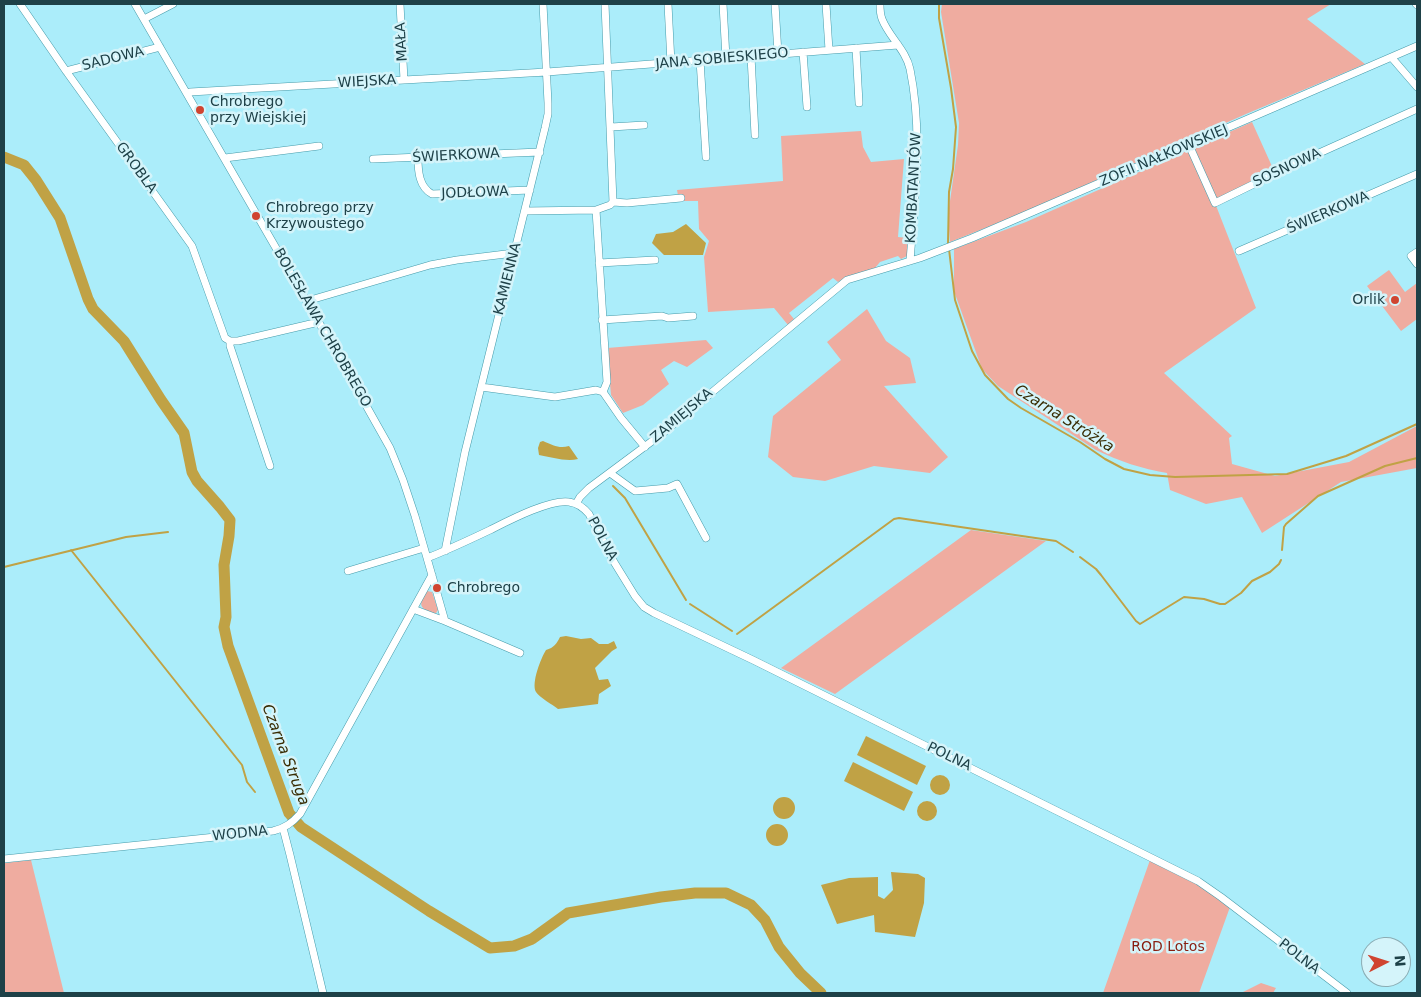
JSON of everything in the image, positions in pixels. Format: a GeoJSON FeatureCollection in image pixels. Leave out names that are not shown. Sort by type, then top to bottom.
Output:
{"type":"FeatureCollection","features":[{"type":"Feature","properties":{"kind":"street","name":"GROBLA"},"geometry":{"type":"LineString","coordinates":[[20,4],[192,246],[218,323],[225,338],[230,341],[230,346],[270,466]]}},
{"type":"Feature","properties":{"kind":"street","name":"BOLESŁAWA CHROBREGO"},"geometry":{"type":"LineString","coordinates":[[135,4],[379,427],[403,480],[427,558]]}},
{"type":"Feature","properties":{"kind":"street"},"geometry":{"type":"LineString","coordinates":[[144,19],[173,4]]}},
{"type":"Feature","properties":{"kind":"street","name":"MAŁA"},"geometry":{"type":"LineString","coordinates":[[400,4],[404,80]]}},
{"type":"Feature","properties":{"kind":"street","name":"KAMIENNA"},"geometry":{"type":"LineString","coordinates":[[445,551],[465,452],[548,114],[543,4]]}},
{"type":"Feature","properties":{"kind":"street"},"geometry":{"type":"LineString","coordinates":[[605,4],[613,202]]}},
{"type":"Feature","properties":{"kind":"street"},"geometry":{"type":"LineString","coordinates":[[668,4],[671,63]]}},
{"type":"Feature","properties":{"kind":"street"},"geometry":{"type":"LineString","coordinates":[[723,4],[726,58]]}},
{"type":"Feature","properties":{"kind":"street"},"geometry":{"type":"LineString","coordinates":[[775,4],[778,54]]}},
{"type":"Feature","properties":{"kind":"street"},"geometry":{"type":"LineString","coordinates":[[826,4],[829,50]]}},
{"type":"Feature","properties":{"kind":"street","name":"KOMBATANTÓW"},"geometry":{"type":"LineString","coordinates":[[880,4],[882,19],[907,60],[910,69],[917,130],[917,164],[910,261]]}},
{"type":"Feature","properties":{"kind":"street","name":"JANA SOBIESKIEGO"},"geometry":{"type":"LineString","coordinates":[[547,72],[898,45]]}},
{"type":"Feature","properties":{"kind":"street","name":"ZOFII NAŁKOWSKIEJ"},"geometry":{"type":"LineString","coordinates":[[910,261],[948,247],[1189,145],[1417,46]]}},
{"type":"Feature","properties":{"kind":"street","name":"SADOWA"},"geometry":{"type":"LineString","coordinates":[[66,71],[160,47]]}},
{"type":"Feature","properties":{"kind":"street"},"geometry":{"type":"LineString","coordinates":[[856,48],[859,103]]}},
{"type":"Feature","properties":{"kind":"street"},"geometry":{"type":"LineString","coordinates":[[803,52],[807,107]]}},
{"type":"Feature","properties":{"kind":"street"},"geometry":{"type":"LineString","coordinates":[[751,56],[755,135]]}},
{"type":"Feature","properties":{"kind":"street"},"geometry":{"type":"LineString","coordinates":[[1392,58],[1417,87]]}},
{"type":"Feature","properties":{"kind":"street"},"geometry":{"type":"LineString","coordinates":[[700,60],[706,157]]}},
{"type":"Feature","properties":{"kind":"street","name":"WIEJSKA"},"geometry":{"type":"LineString","coordinates":[[187,93],[547,72]]}},
{"type":"Feature","properties":{"kind":"street","name":"SOSNOWA"},"geometry":{"type":"LineString","coordinates":[[1189,145],[1214,203],[1290,166],[1417,109]]}},
{"type":"Feature","properties":{"kind":"street"},"geometry":{"type":"LineString","coordinates":[[611,127],[644,125]]}},
{"type":"Feature","properties":{"kind":"street"},"geometry":{"type":"LineString","coordinates":[[225,158],[319,146]]}},
{"type":"Feature","properties":{"kind":"street","name":"ŚWIERKOWA"},"geometry":{"type":"LineString","coordinates":[[373,159],[540,152]]}},
{"type":"Feature","properties":{"kind":"street","name":"JODŁOWA"},"geometry":{"type":"LineString","coordinates":[[418,158],[418,169],[422,183],[427,191],[432,194],[530,190]]}},
{"type":"Feature","properties":{"kind":"street","name":"ŚWIERKOWA"},"geometry":{"type":"LineString","coordinates":[[1239,251],[1417,174]]}},
{"type":"Feature","properties":{"kind":"street"},"geometry":{"type":"LineString","coordinates":[[525,211],[596,210],[613,202],[627,203],[680,198]]}},
{"type":"Feature","properties":{"kind":"street"},"geometry":{"type":"LineString","coordinates":[[596,210],[606,382],[603,392]]}},
{"type":"Feature","properties":{"kind":"street"},"geometry":{"type":"LineString","coordinates":[[1417,252],[1411,256],[1417,264]]}},
{"type":"Feature","properties":{"kind":"street"},"geometry":{"type":"LineString","coordinates":[[307,301],[430,266],[457,260],[514,254]]}},
{"type":"Feature","properties":{"kind":"street"},"geometry":{"type":"LineString","coordinates":[[599,263],[655,260]]}},
{"type":"Feature","properties":{"kind":"street","name":"ZAMIEJSKA"},"geometry":{"type":"LineString","coordinates":[[576,504],[580,496],[589,488],[645,447],[847,280],[910,261]]}},
{"type":"Feature","properties":{"kind":"street"},"geometry":{"type":"LineString","coordinates":[[602,320],[693,316]]}},
{"type":"Feature","properties":{"kind":"street"},"geometry":{"type":"LineString","coordinates":[[230,341],[238,342],[319,322]]}},
{"type":"Feature","properties":{"kind":"street"},"geometry":{"type":"LineString","coordinates":[[481,387],[555,397],[596,390],[603,392],[645,447]]}},
{"type":"Feature","properties":{"kind":"street"},"geometry":{"type":"LineString","coordinates":[[610,473],[635,491],[668,488],[677,484],[706,538]]}},
{"type":"Feature","properties":{"kind":"street"},"geometry":{"type":"LineString","coordinates":[[445,621],[427,558],[528,511],[556,503],[569,502],[576,504]]}},
{"type":"Feature","properties":{"kind":"street","name":"POLNA"},"geometry":{"type":"LineString","coordinates":[[576,504],[585,509],[614,562],[644,608],[753,660],[1198,881],[1222,897],[1347,993]]}},
{"type":"Feature","properties":{"kind":"street"},"geometry":{"type":"LineString","coordinates":[[348,570],[424,548]]}},
{"type":"Feature","properties":{"kind":"street","name":"WODNA"},"geometry":{"type":"LineString","coordinates":[[4,859],[273,831],[290,824],[300,814],[432,575]]}},
{"type":"Feature","properties":{"kind":"street"},"geometry":{"type":"LineString","coordinates":[[413,609],[520,653]]}},
{"type":"Feature","properties":{"kind":"street"},"geometry":{"type":"LineString","coordinates":[[283,828],[323,993]]}},
{"type":"Feature","properties":{"kind":"green space"},"geometry":{"type":"Polygon","coordinates":[[[942,4],[1331,4],[1307,19],[1365,64],[1246,114],[1018,215],[950,242],[948,215],[958,145],[959,123],[941,12],[942,4]]]}},
{"type":"Feature","properties":{"kind":"green space"},"geometry":{"type":"Polygon","coordinates":[[[1252,122],[1275,173],[1215,203],[1256,308],[1164,373],[1232,436],[1229,438],[1232,464],[1275,476],[1349,462],[1417,426],[1417,468],[1341,482],[1262,533],[1242,497],[1206,504],[1170,490],[1167,473],[1131,464],[1096,450],[998,386],[982,369],[954,291],[954,249],[1026,222],[1252,122]]]}},
{"type":"Feature","properties":{"kind":"green space"},"geometry":{"type":"Polygon","coordinates":[[[861,131],[863,147],[871,162],[904,159],[898,237],[908,238],[907,256],[901,259],[898,256],[880,262],[875,268],[838,282],[833,278],[789,313],[794,319],[788,325],[774,308],[708,312],[704,257],[709,241],[699,229],[698,201],[679,201],[677,190],[783,181],[781,136],[861,131]]]}},
{"type":"Feature","properties":{"kind":"green space","name":"Orlik"},"geometry":{"type":"Polygon","coordinates":[[[1389,270],[1405,292],[1417,283],[1417,319],[1401,331],[1367,286],[1389,270]]]}},
{"type":"Feature","properties":{"kind":"green space"},"geometry":{"type":"Polygon","coordinates":[[[867,309],[886,341],[910,358],[916,383],[884,386],[948,457],[930,473],[874,466],[825,481],[793,477],[768,457],[773,416],[841,360],[827,342],[867,309]]]}},
{"type":"Feature","properties":{"kind":"green space"},"geometry":{"type":"Polygon","coordinates":[[[706,340],[713,348],[687,367],[674,361],[661,370],[669,384],[643,405],[623,413],[611,395],[607,348],[706,340]]]}},
{"type":"Feature","properties":{"kind":"green space"},"geometry":{"type":"Polygon","coordinates":[[[971,530],[1046,541],[835,694],[781,668],[971,530]]]}},
{"type":"Feature","properties":{"kind":"green space"},"geometry":{"type":"Polygon","coordinates":[[[427,591],[432,592],[438,610],[433,614],[421,605],[427,591]]]}},
{"type":"Feature","properties":{"kind":"green space"},"geometry":{"type":"Polygon","coordinates":[[[31,860],[64,993],[4,993],[4,863],[31,860]]]}},
{"type":"Feature","properties":{"kind":"green space","name":"ROD Lotos"},"geometry":{"type":"Polygon","coordinates":[[[1150,860],[1196,883],[1230,907],[1199,993],[1103,993],[1150,860]]]}},
{"type":"Feature","properties":{"kind":"green space"},"geometry":{"type":"Polygon","coordinates":[[[1261,983],[1276,988],[1273,993],[1241,993],[1261,983]]]}},
{"type":"Feature","properties":{"kind":"shaded area"},"geometry":{"type":"Polygon","coordinates":[[[686,224],[706,243],[703,255],[664,255],[652,243],[656,234],[673,232],[686,224]]]}},
{"type":"Feature","properties":{"kind":"shaded area"},"geometry":{"type":"Polygon","coordinates":[[[543,441],[559,447],[569,446],[578,459],[564,460],[539,455],[538,448],[540,442],[543,441]]]}},
{"type":"Feature","properties":{"kind":"shaded area"},"geometry":{"type":"Polygon","coordinates":[[[566,636],[581,639],[591,638],[599,644],[608,644],[614,641],[617,648],[595,668],[599,680],[608,679],[611,686],[599,694],[598,704],[558,709],[536,692],[535,683],[539,664],[546,650],[555,645],[560,637],[566,636]]]}},
{"type":"Feature","properties":{"kind":"shaded area"},"geometry":{"type":"Polygon","coordinates":[[[866,736],[926,766],[917,785],[857,755],[866,736]]]}},
{"type":"Feature","properties":{"kind":"shaded area"},"geometry":{"type":"Polygon","coordinates":[[[853,762],[913,792],[904,811],[844,781],[853,762]]]}},
{"type":"Feature","properties":{"kind":"shaded area"},"geometry":{"type":"Polygon","coordinates":[[[940,775],[947,778],[950,785],[947,792],[940,795],[933,792],[930,785],[933,778],[940,775]]]}},
{"type":"Feature","properties":{"kind":"shaded area"},"geometry":{"type":"Polygon","coordinates":[[[784,797],[792,800],[795,808],[792,816],[784,819],[776,816],[773,808],[776,800],[784,797]]]}},
{"type":"Feature","properties":{"kind":"shaded area"},"geometry":{"type":"Polygon","coordinates":[[[927,801],[934,804],[937,811],[934,818],[927,821],[920,818],[917,811],[920,804],[927,801]]]}},
{"type":"Feature","properties":{"kind":"shaded area"},"geometry":{"type":"Polygon","coordinates":[[[777,824],[785,827],[788,835],[785,843],[777,846],[769,843],[766,835],[769,827],[777,824]]]}},
{"type":"Feature","properties":{"kind":"shaded area"},"geometry":{"type":"Polygon","coordinates":[[[891,872],[918,874],[925,878],[924,903],[915,937],[875,932],[874,915],[837,924],[821,885],[849,878],[878,877],[878,896],[884,899],[893,890],[891,872]]]}},
{"type":"Feature","properties":{"kind":"waterway","name":"Czarna Stróżka"},"geometry":{"type":"LineString","coordinates":[[939,4],[939,18],[956,127],[953,169],[949,192],[948,244]]}},
{"type":"Feature","properties":{"kind":"waterway","name":"Czarna Struga"},"geometry":{"type":"LineString","coordinates":[[4,157],[24,165],[60,218],[93,309],[124,341],[184,433],[192,472],[197,481],[230,520],[224,565],[226,617],[224,627],[228,646],[289,813],[301,827],[429,911],[490,948],[514,946],[532,939],[568,913],[661,897],[695,893],[726,893],[751,905],[765,920],[779,947],[800,973],[821,993]]}},
{"type":"Feature","properties":{"kind":"waterway","name":"Czarna Stróżka"},"geometry":{"type":"LineString","coordinates":[[949,249],[955,300],[972,351],[985,375],[1008,399],[1021,408],[1124,469],[1150,475],[1175,477],[1287,474],[1346,456],[1417,424]]}},
{"type":"Feature","properties":{"kind":"waterway"},"geometry":{"type":"LineString","coordinates":[[1282,550],[1284,527],[1318,496],[1385,466],[1417,458]]}},
{"type":"Feature","properties":{"kind":"waterway"},"geometry":{"type":"LineString","coordinates":[[613,486],[625,498],[686,600]]}},
{"type":"Feature","properties":{"kind":"waterway"},"geometry":{"type":"LineString","coordinates":[[737,634],[894,519],[899,518],[1056,541],[1073,552]]}},
{"type":"Feature","properties":{"kind":"waterway"},"geometry":{"type":"LineString","coordinates":[[4,567],[126,537],[168,532]]}},
{"type":"Feature","properties":{"kind":"waterway"},"geometry":{"type":"LineString","coordinates":[[71,550],[242,765],[247,782],[255,792]]}},
{"type":"Feature","properties":{"kind":"waterway"},"geometry":{"type":"LineString","coordinates":[[1080,557],[1096,569],[1140,624],[1184,597],[1225,604],[1241,593],[1252,581],[1270,572],[1281,560]]}},
{"type":"Feature","properties":{"kind":"waterway"},"geometry":{"type":"LineString","coordinates":[[690,604],[732,631]]}},
{"type":"Feature","properties":{"kind":"place","name":"Chrobrego przy Wiejskiej"},"geometry":{"type":"Point","coordinates":[200,110]}},
{"type":"Feature","properties":{"kind":"place","name":"Chrobrego przy Krzywoustego"},"geometry":{"type":"Point","coordinates":[256,216]}},
{"type":"Feature","properties":{"kind":"place","name":"Orlik"},"geometry":{"type":"Point","coordinates":[1395,300]}},
{"type":"Feature","properties":{"kind":"place","name":"Chrobrego"},"geometry":{"type":"Point","coordinates":[437,588]}}]}
